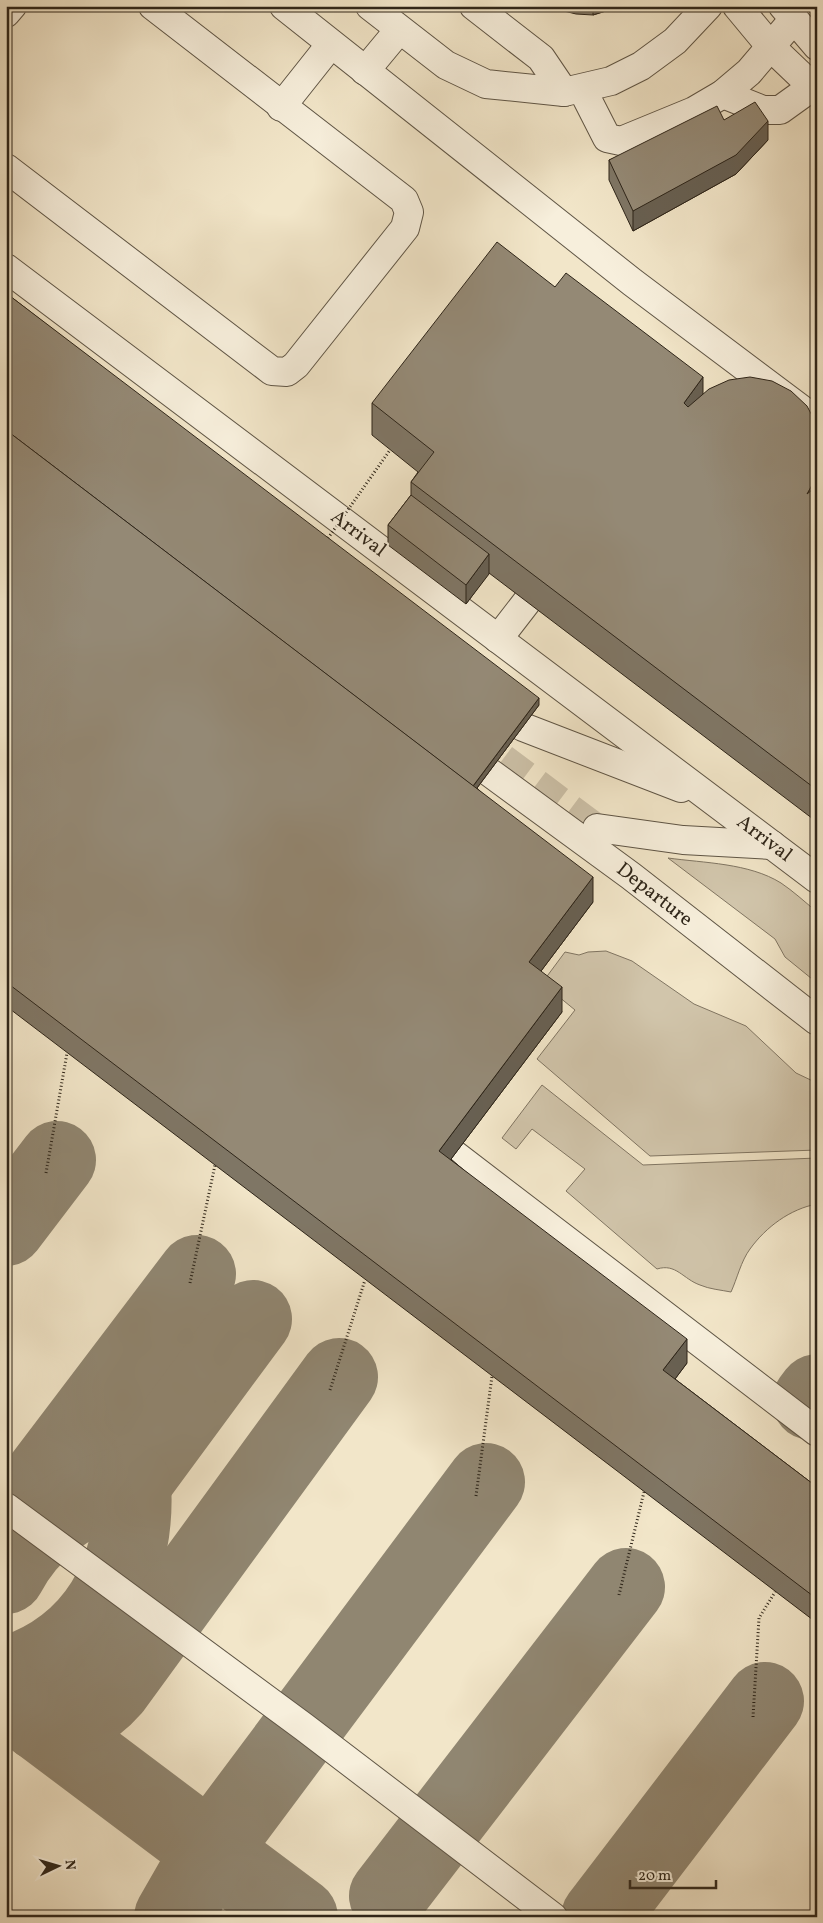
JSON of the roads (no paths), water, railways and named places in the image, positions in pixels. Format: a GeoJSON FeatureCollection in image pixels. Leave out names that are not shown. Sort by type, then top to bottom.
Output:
{"type":"FeatureCollection","features":[{"type":"Feature","properties":{"kind":"street"},"geometry":{"type":"LineString","coordinates":[[6,13],[12,6]]}},
{"type":"Feature","properties":{"kind":"street"},"geometry":{"type":"LineString","coordinates":[[6,168],[272,371],[287,372],[296,365],[406,228],[409,212],[404,200],[281,107],[153,6]]}},
{"type":"Feature","properties":{"kind":"street"},"geometry":{"type":"LineString","coordinates":[[284,6],[632,282],[817,421]]}},
{"type":"Feature","properties":{"kind":"street"},"geometry":{"type":"LineString","coordinates":[[370,6],[446,65],[486,84],[573,90],[611,81],[641,66],[675,41],[696,10]]}},
{"type":"Feature","properties":{"kind":"street"},"geometry":{"type":"LineString","coordinates":[[474,6],[541,58],[573,90],[607,138],[620,141],[694,111],[723,94],[749,72],[771,47],[789,13],[817,46]]}},
{"type":"Feature","properties":{"kind":"street"},"geometry":{"type":"LineString","coordinates":[[723,94],[763,110],[780,110],[815,86],[771,47],[736,6]]}},
{"type":"Feature","properties":{"kind":"street"},"geometry":{"type":"LineString","coordinates":[[365,71],[399,30]]}},
{"type":"Feature","properties":{"kind":"street"},"geometry":{"type":"LineString","coordinates":[[281,107],[331,44]]}},
{"type":"Feature","properties":{"kind":"street","name":"Arrival"},"geometry":{"type":"LineString","coordinates":[[6,268],[817,879]]}},
{"type":"Feature","properties":{"kind":"street"},"geometry":{"type":"LineString","coordinates":[[498,639],[564,554]]}},
{"type":"Feature","properties":{"kind":"street","name":"Arrival"},"geometry":{"type":"LineString","coordinates":[[523,728],[710,799]]}},
{"type":"Feature","properties":{"kind":"street","name":"Departure"},"geometry":{"type":"LineString","coordinates":[[489,772],[631,876],[817,1022]]}},
{"type":"Feature","properties":{"kind":"street"},"geometry":{"type":"LineString","coordinates":[[597,828],[683,840],[772,846]]}},
{"type":"Feature","properties":{"kind":"street"},"geometry":{"type":"LineString","coordinates":[[404,1116],[817,1432]]}},
{"type":"Feature","properties":{"kind":"street"},"geometry":{"type":"LineString","coordinates":[[6,1507],[304,1727],[553,1917]]}},
{"type":"Feature","properties":{"kind":"tunnel"},"geometry":{"type":"LineString","coordinates":[[470,733],[597,828]]}}]}
